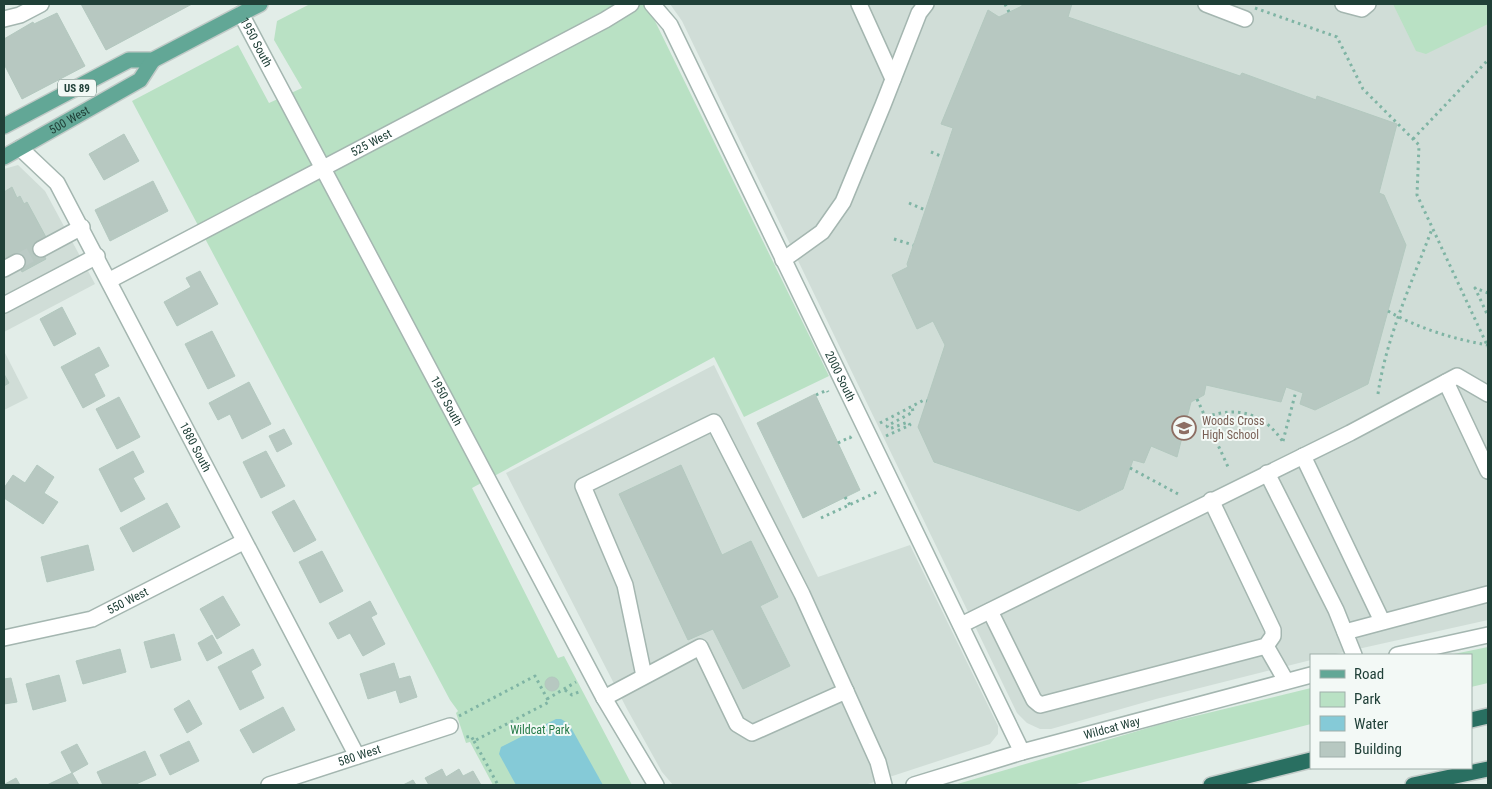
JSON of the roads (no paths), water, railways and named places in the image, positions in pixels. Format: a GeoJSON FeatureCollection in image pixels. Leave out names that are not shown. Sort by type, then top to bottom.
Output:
{"type":"FeatureCollection","features":[{"type":"Feature","properties":{"kind":"highway"},"geometry":{"type":"LineString","coordinates":[[1472,720],[1488,716]]}},
{"type":"Feature","properties":{"kind":"highway"},"geometry":{"type":"LineString","coordinates":[[1211,785],[1310,760]]}},
{"type":"Feature","properties":{"kind":"highway"},"geometry":{"type":"LineString","coordinates":[[1413,785],[1488,768]]}},
{"type":"Feature","properties":{"kind":"main road","name":"500 West"},"geometry":{"type":"LineString","coordinates":[[4,126],[129,60],[153,60],[260,4]]}},
{"type":"Feature","properties":{"kind":"main road","name":"500 West"},"geometry":{"type":"LineString","coordinates":[[4,156],[140,80],[153,60]]}},
{"type":"Feature","properties":{"kind":"street"},"geometry":{"type":"LineString","coordinates":[[4,19],[20,15],[41,4]]}},
{"type":"Feature","properties":{"kind":"street","name":"525 West"},"geometry":{"type":"LineString","coordinates":[[110,280],[324,169],[605,20],[631,4]]}},
{"type":"Feature","properties":{"kind":"street","name":"2000 South"},"geometry":{"type":"LineString","coordinates":[[652,4],[670,24],[1022,752]]}},
{"type":"Feature","properties":{"kind":"street"},"geometry":{"type":"LineString","coordinates":[[859,4],[893,79]]}},
{"type":"Feature","properties":{"kind":"street"},"geometry":{"type":"LineString","coordinates":[[783,260],[812,242],[832,221],[843,202],[918,13],[926,4]]}},
{"type":"Feature","properties":{"kind":"street"},"geometry":{"type":"LineString","coordinates":[[1206,4],[1249,13]]}},
{"type":"Feature","properties":{"kind":"street"},"geometry":{"type":"LineString","coordinates":[[1343,4],[1362,9],[1368,4]]}},
{"type":"Feature","properties":{"kind":"street","name":"1950 South"},"geometry":{"type":"LineString","coordinates":[[241,14],[604,698],[656,785]]}},
{"type":"Feature","properties":{"kind":"street","name":"1880 South"},"geometry":{"type":"LineString","coordinates":[[20,148],[58,182],[357,756]]}},
{"type":"Feature","properties":{"kind":"street"},"geometry":{"type":"LineString","coordinates":[[41,249],[82,227]]}},
{"type":"Feature","properties":{"kind":"street"},"geometry":{"type":"LineString","coordinates":[[4,305],[97,256]]}},
{"type":"Feature","properties":{"kind":"street"},"geometry":{"type":"LineString","coordinates":[[961,625],[1303,456],[1457,376],[1488,394]]}},
{"type":"Feature","properties":{"kind":"street"},"geometry":{"type":"LineString","coordinates":[[1446,382],[1488,471]]}},
{"type":"Feature","properties":{"kind":"street"},"geometry":{"type":"LineString","coordinates":[[644,676],[625,585],[583,486],[714,422],[802,594],[878,762],[884,785]]}},
{"type":"Feature","properties":{"kind":"street"},"geometry":{"type":"LineString","coordinates":[[1303,456],[1382,621]]}},
{"type":"Feature","properties":{"kind":"street"},"geometry":{"type":"LineString","coordinates":[[1268,473],[1345,632],[1354,654]]}},
{"type":"Feature","properties":{"kind":"street"},"geometry":{"type":"LineString","coordinates":[[990,611],[1034,700],[1040,705],[1266,646],[1273,636],[1273,630],[1211,500]]}},
{"type":"Feature","properties":{"kind":"street","name":"550 West"},"geometry":{"type":"LineString","coordinates":[[4,638],[92,619],[244,542]]}},
{"type":"Feature","properties":{"kind":"street"},"geometry":{"type":"LineString","coordinates":[[1345,632],[1488,594]]}},
{"type":"Feature","properties":{"kind":"street"},"geometry":{"type":"LineString","coordinates":[[1402,654],[1488,635]]}},
{"type":"Feature","properties":{"kind":"street"},"geometry":{"type":"LineString","coordinates":[[604,698],[700,646],[737,724],[752,733],[846,691]]}},
{"type":"Feature","properties":{"kind":"street"},"geometry":{"type":"LineString","coordinates":[[1266,646],[1286,681]]}},
{"type":"Feature","properties":{"kind":"street","name":"Wildcat Way"},"geometry":{"type":"LineString","coordinates":[[914,785],[1022,752],[1310,675]]}},
{"type":"Feature","properties":{"kind":"street","name":"580 West"},"geometry":{"type":"LineString","coordinates":[[269,785],[453,722]]}},
{"type":"Feature","properties":{"kind":"water"},"geometry":{"type":"Polygon","coordinates":[[[556,719],[561,719],[569,724],[603,785],[516,785],[499,754],[501,747],[556,719]]]}},
{"type":"Feature","properties":{"kind":"tunnel"},"geometry":{"type":"LineString","coordinates":[[17,262],[41,249]]}},
{"type":"Feature","properties":{"kind":"place","name":"Woods Cross High School"},"geometry":{"type":"Point","coordinates":[1184,428]}},
{"type":"Feature","properties":{"kind":"park label","name":"Wildcat Park"},"geometry":{"type":"Point","coordinates":[540,730]}}]}
